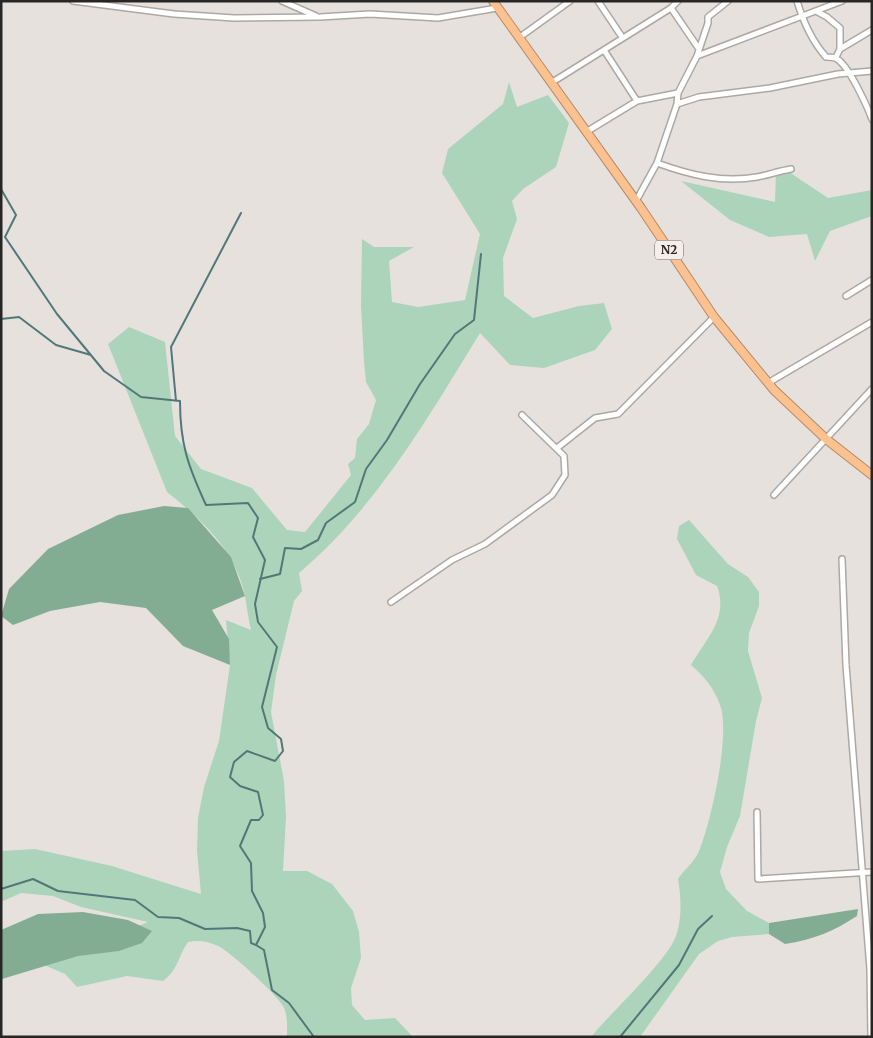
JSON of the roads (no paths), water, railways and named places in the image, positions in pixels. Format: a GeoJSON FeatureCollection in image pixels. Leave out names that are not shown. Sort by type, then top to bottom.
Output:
{"type":"FeatureCollection","features":[{"type":"Feature","properties":{"kind":"highway","name":"N2"},"geometry":{"type":"LineString","coordinates":[[495,5],[520,37],[714,317],[768,383],[826,439],[872,475]]}},
{"type":"Feature","properties":{"kind":"street"},"geometry":{"type":"LineString","coordinates":[[72,1],[174,14],[234,18],[320,17],[370,14],[438,18],[495,5]]}},
{"type":"Feature","properties":{"kind":"street"},"geometry":{"type":"LineString","coordinates":[[282,1],[320,17]]}},
{"type":"Feature","properties":{"kind":"street"},"geometry":{"type":"LineString","coordinates":[[520,37],[570,1]]}},
{"type":"Feature","properties":{"kind":"street"},"geometry":{"type":"LineString","coordinates":[[598,1],[622,37]]}},
{"type":"Feature","properties":{"kind":"street"},"geometry":{"type":"LineString","coordinates":[[551,83],[671,8],[678,1]]}},
{"type":"Feature","properties":{"kind":"street"},"geometry":{"type":"LineString","coordinates":[[635,201],[657,163],[677,104],[678,93],[697,56],[708,23],[708,17],[728,1]]}},
{"type":"Feature","properties":{"kind":"street"},"geometry":{"type":"LineString","coordinates":[[797,1],[802,16],[822,52],[826,57],[836,57]]}},
{"type":"Feature","properties":{"kind":"street"},"geometry":{"type":"LineString","coordinates":[[697,56],[842,1]]}},
{"type":"Feature","properties":{"kind":"street"},"geometry":{"type":"LineString","coordinates":[[671,8],[700,48]]}},
{"type":"Feature","properties":{"kind":"street"},"geometry":{"type":"LineString","coordinates":[[816,11],[828,17],[840,28],[840,49],[836,57]]}},
{"type":"Feature","properties":{"kind":"street"},"geometry":{"type":"LineString","coordinates":[[840,49],[872,30]]}},
{"type":"Feature","properties":{"kind":"street"},"geometry":{"type":"LineString","coordinates":[[604,50],[636,101]]}},
{"type":"Feature","properties":{"kind":"street"},"geometry":{"type":"LineString","coordinates":[[836,57],[858,87],[872,119]]}},
{"type":"Feature","properties":{"kind":"street"},"geometry":{"type":"LineString","coordinates":[[677,104],[699,97],[872,71]]}},
{"type":"Feature","properties":{"kind":"street"},"geometry":{"type":"LineString","coordinates":[[586,132],[636,101],[678,93]]}},
{"type":"Feature","properties":{"kind":"street"},"geometry":{"type":"LineString","coordinates":[[657,163],[686,173],[730,180],[759,177],[771,172],[791,170]]}},
{"type":"Feature","properties":{"kind":"street"},"geometry":{"type":"LineString","coordinates":[[846,296],[872,280]]}},
{"type":"Feature","properties":{"kind":"street"},"geometry":{"type":"LineString","coordinates":[[557,448],[595,418],[618,414],[714,317]]}},
{"type":"Feature","properties":{"kind":"street"},"geometry":{"type":"LineString","coordinates":[[768,383],[872,322]]}},
{"type":"Feature","properties":{"kind":"street"},"geometry":{"type":"LineString","coordinates":[[774,496],[872,389]]}},
{"type":"Feature","properties":{"kind":"street"},"geometry":{"type":"LineString","coordinates":[[391,602],[452,560],[485,544],[552,495],[565,475],[564,456],[522,415]]}},
{"type":"Feature","properties":{"kind":"street"},"geometry":{"type":"LineString","coordinates":[[842,559],[846,665],[856,771],[870,969],[871,1037]]}},
{"type":"Feature","properties":{"kind":"street"},"geometry":{"type":"LineString","coordinates":[[757,812],[758,879],[872,872]]}},
{"type":"Feature","properties":{"kind":"waterway"},"geometry":{"type":"LineString","coordinates":[[1,189],[16,215],[5,237],[57,314],[104,371],[141,397],[180,401],[183,443],[194,478],[206,505],[248,503],[258,518],[253,537],[265,560],[255,604],[258,622],[277,647],[262,707],[268,728],[281,739],[283,751],[275,761],[247,751],[234,762],[230,777],[240,786],[258,792],[263,815],[259,820],[251,820],[240,846],[251,863],[252,891],[263,913],[265,927],[256,945],[264,950],[272,990],[289,1003],[314,1037]]}},
{"type":"Feature","properties":{"kind":"waterway"},"geometry":{"type":"LineString","coordinates":[[176,401],[171,347],[241,213]]}},
{"type":"Feature","properties":{"kind":"waterway"},"geometry":{"type":"LineString","coordinates":[[260,579],[280,574],[285,548],[301,549],[318,540],[326,523],[355,502],[366,469],[387,440],[420,384],[455,334],[474,320],[481,254]]}},
{"type":"Feature","properties":{"kind":"waterway"},"geometry":{"type":"LineString","coordinates":[[1,319],[19,317],[56,345],[91,355]]}},
{"type":"Feature","properties":{"kind":"waterway"},"geometry":{"type":"LineString","coordinates":[[1,889],[33,879],[58,891],[135,900],[158,917],[179,918],[205,929],[237,928],[250,931],[251,943],[256,945]]}},
{"type":"Feature","properties":{"kind":"waterway"},"geometry":{"type":"LineString","coordinates":[[620,1037],[679,965],[698,929],[712,916]]}}]}
